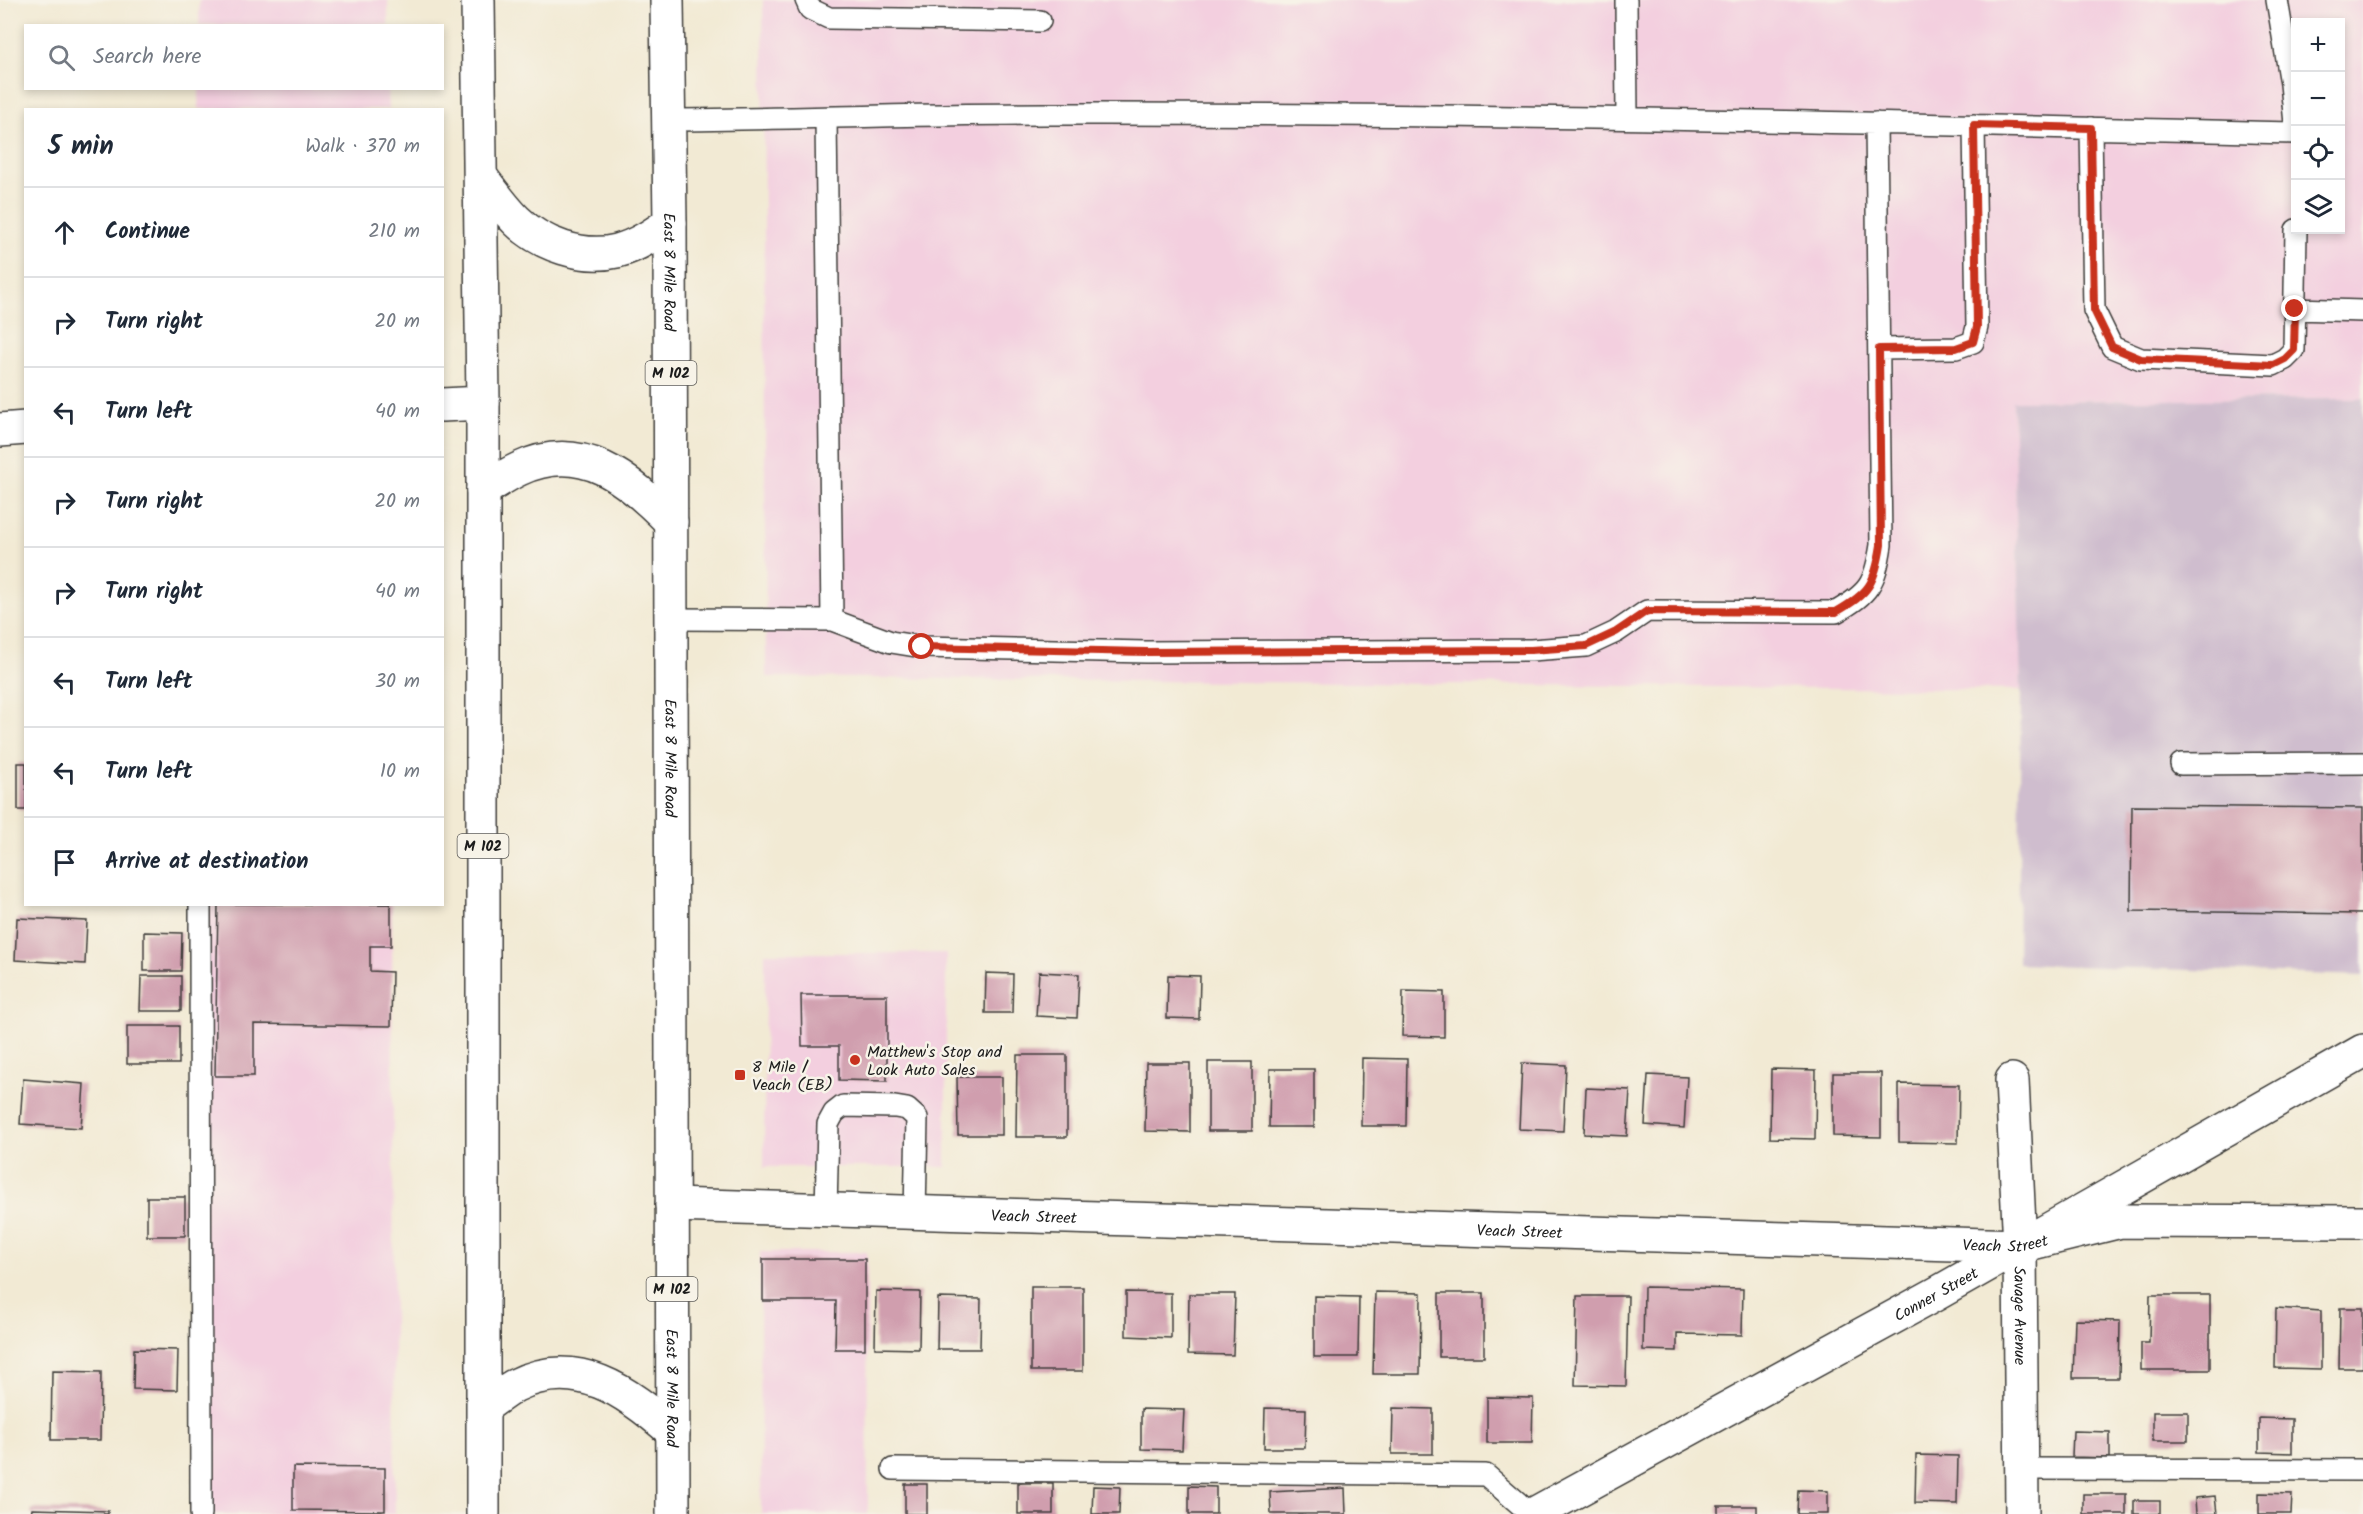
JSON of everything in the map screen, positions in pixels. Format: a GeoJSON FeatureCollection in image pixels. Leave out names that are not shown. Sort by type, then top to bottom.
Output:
{"type":"FeatureCollection","features":[{"type":"Feature","properties":{"kind":"main road","name":"M 102"},"geometry":{"type":"LineString","coordinates":[[478,0],[483,403],[483,1514]]}},
{"type":"Feature","properties":{"kind":"main road","name":"East 8 Mile Road"},"geometry":{"type":"LineString","coordinates":[[667,0],[672,619],[673,1514]]}},
{"type":"Feature","properties":{"kind":"main road"},"geometry":{"type":"LineString","coordinates":[[481,177],[516,221],[542,240],[567,249],[595,254],[619,250],[644,240],[670,223]]}},
{"type":"Feature","properties":{"kind":"main road"},"geometry":{"type":"LineString","coordinates":[[444,405],[483,403]]}},
{"type":"Feature","properties":{"kind":"main road"},"geometry":{"type":"LineString","coordinates":[[0,430],[24,428]]}},
{"type":"Feature","properties":{"kind":"main road"},"geometry":{"type":"LineString","coordinates":[[483,490],[520,468],[544,460],[563,458],[590,463],[615,473],[639,489],[671,522]]}},
{"type":"Feature","properties":{"kind":"main road","name":"Conner Street"},"geometry":{"type":"LineString","coordinates":[[1533,1514],[2020,1246],[2363,1051]]}},
{"type":"Feature","properties":{"kind":"main road","name":"Savage Avenue"},"geometry":{"type":"LineString","coordinates":[[2012,1080],[2020,1246],[2022,1514]]}},
{"type":"Feature","properties":{"kind":"main road","name":"Veach Street"},"geometry":{"type":"LineString","coordinates":[[672,1205],[2020,1246],[2121,1221],[2363,1222]]}},
{"type":"Feature","properties":{"kind":"main road"},"geometry":{"type":"LineString","coordinates":[[483,1407],[515,1386],[541,1377],[565,1375],[587,1377],[610,1384],[639,1402],[673,1432]]}},
{"type":"Feature","properties":{"kind":"lane"},"geometry":{"type":"LineString","coordinates":[[806,0],[810,9],[829,18],[1040,21]]}},
{"type":"Feature","properties":{"kind":"lane"},"geometry":{"type":"LineString","coordinates":[[1626,0],[1627,118]]}},
{"type":"Feature","properties":{"kind":"lane"},"geometry":{"type":"LineString","coordinates":[[2277,0],[2291,84],[2294,126]]}},
{"type":"Feature","properties":{"kind":"lane"},"geometry":{"type":"LineString","coordinates":[[669,120],[1054,114],[1627,118],[2291,133]]}},
{"type":"Feature","properties":{"kind":"lane"},"geometry":{"type":"LineString","coordinates":[[825,117],[832,620]]}},
{"type":"Feature","properties":{"kind":"lane"},"geometry":{"type":"LineString","coordinates":[[672,619],[832,620],[891,642],[922,647],[1146,652],[1531,650],[1586,646],[1616,632],[1647,611],[1836,612],[1862,597],[1876,575],[1881,545],[1876,123]]}},
{"type":"Feature","properties":{"kind":"lane"},"geometry":{"type":"LineString","coordinates":[[1879,349],[1956,348],[1973,342],[1977,327],[1974,125]]}},
{"type":"Feature","properties":{"kind":"lane"},"geometry":{"type":"LineString","coordinates":[[2091,128],[2094,310],[2112,347],[2141,359],[2273,365],[2285,359],[2294,350],[2296,234]]}},
{"type":"Feature","properties":{"kind":"lane"},"geometry":{"type":"LineString","coordinates":[[2295,309],[2363,311]]}},
{"type":"Feature","properties":{"kind":"lane"},"geometry":{"type":"LineString","coordinates":[[2181,764],[2363,763]]}},
{"type":"Feature","properties":{"kind":"lane"},"geometry":{"type":"LineString","coordinates":[[200,906],[201,1514]]}},
{"type":"Feature","properties":{"kind":"lane"},"geometry":{"type":"LineString","coordinates":[[826,1211],[828,1124],[834,1113],[843,1106],[895,1107],[907,1109],[916,1118],[915,1214]]}},
{"type":"Feature","properties":{"kind":"lane"},"geometry":{"type":"LineString","coordinates":[[892,1469],[1486,1475],[1533,1514]]}},
{"type":"Feature","properties":{"kind":"lane"},"geometry":{"type":"LineString","coordinates":[[2022,1469],[2363,1470]]}},
{"type":"Feature","properties":{"kind":"shaded area"},"geometry":{"type":"Polygon","coordinates":[[[199,0],[388,0],[388,24],[199,24],[199,0]]]}},
{"type":"Feature","properties":{"kind":"shaded area"},"geometry":{"type":"Polygon","coordinates":[[[763,0],[2363,0],[2363,399],[2013,401],[2021,690],[766,677],[763,0]]]}},
{"type":"Feature","properties":{"kind":"shaded area"},"geometry":{"type":"Polygon","coordinates":[[[199,90],[388,90],[389,108],[199,108],[199,90]]]}},
{"type":"Feature","properties":{"kind":"shaded area"},"geometry":{"type":"Polygon","coordinates":[[[2363,399],[2363,976],[2018,964],[2021,690],[2013,401],[2363,399]]]}},
{"type":"Feature","properties":{"kind":"shaded area"},"geometry":{"type":"Polygon","coordinates":[[[198,906],[392,906],[395,1514],[198,1514],[198,906]]]}},
{"type":"Feature","properties":{"kind":"shaded area","name":"Matthew's Stop and Look Auto Sales"},"geometry":{"type":"Polygon","coordinates":[[[765,953],[946,953],[946,1167],[764,1167],[765,953]]]}},
{"type":"Feature","properties":{"kind":"shaded area"},"geometry":{"type":"Polygon","coordinates":[[[760,1252],[867,1252],[868,1514],[761,1514],[760,1252]]]}},
{"type":"Feature","properties":{"kind":"building"},"geometry":{"type":"Polygon","coordinates":[[[18,763],[24,763],[24,810],[18,810],[18,763]]]}},
{"type":"Feature","properties":{"kind":"building"},"geometry":{"type":"Polygon","coordinates":[[[2132,806],[2363,808],[2363,914],[2131,911],[2132,806]]]}},
{"type":"Feature","properties":{"kind":"building"},"geometry":{"type":"Polygon","coordinates":[[[218,906],[390,906],[391,946],[370,946],[370,971],[392,972],[391,1026],[254,1024],[254,1076],[215,1076],[218,906]]]}},
{"type":"Feature","properties":{"kind":"building"},"geometry":{"type":"Polygon","coordinates":[[[17,918],[87,921],[85,964],[15,960],[17,918]]]}},
{"type":"Feature","properties":{"kind":"building"},"geometry":{"type":"Polygon","coordinates":[[[144,932],[182,933],[181,971],[144,971],[144,932]]]}},
{"type":"Feature","properties":{"kind":"building"},"geometry":{"type":"Polygon","coordinates":[[[1039,972],[1079,974],[1077,1018],[1036,1016],[1039,972]]]}},
{"type":"Feature","properties":{"kind":"building"},"geometry":{"type":"Polygon","coordinates":[[[986,973],[1013,974],[1012,1013],[985,1013],[986,973]]]}},
{"type":"Feature","properties":{"kind":"building"},"geometry":{"type":"Polygon","coordinates":[[[1168,975],[1200,976],[1199,1019],[1167,1018],[1168,975]]]}},
{"type":"Feature","properties":{"kind":"building"},"geometry":{"type":"Polygon","coordinates":[[[141,976],[181,976],[181,1011],[140,1011],[141,976]]]}},
{"type":"Feature","properties":{"kind":"building"},"geometry":{"type":"Polygon","coordinates":[[[1403,991],[1444,992],[1444,1037],[1402,1036],[1403,991]]]}},
{"type":"Feature","properties":{"kind":"building"},"geometry":{"type":"Polygon","coordinates":[[[801,995],[887,995],[887,1081],[839,1080],[839,1046],[802,1046],[801,995]]]}},
{"type":"Feature","properties":{"kind":"building"},"geometry":{"type":"Polygon","coordinates":[[[127,1026],[179,1026],[179,1064],[127,1064],[127,1026]]]}},
{"type":"Feature","properties":{"kind":"building"},"geometry":{"type":"Polygon","coordinates":[[[1017,1055],[1067,1055],[1067,1137],[1016,1137],[1017,1055]]]}},
{"type":"Feature","properties":{"kind":"building"},"geometry":{"type":"Polygon","coordinates":[[[1362,1058],[1407,1059],[1406,1126],[1361,1126],[1362,1058]]]}},
{"type":"Feature","properties":{"kind":"building"},"geometry":{"type":"Polygon","coordinates":[[[1208,1062],[1252,1062],[1252,1131],[1208,1131],[1208,1062]]]}},
{"type":"Feature","properties":{"kind":"building"},"geometry":{"type":"Polygon","coordinates":[[[1146,1063],[1190,1063],[1190,1132],[1145,1131],[1146,1063]]]}},
{"type":"Feature","properties":{"kind":"building"},"geometry":{"type":"Polygon","coordinates":[[[1522,1063],[1566,1065],[1563,1131],[1519,1129],[1522,1063]]]}},
{"type":"Feature","properties":{"kind":"building"},"geometry":{"type":"Polygon","coordinates":[[[1270,1069],[1314,1069],[1314,1127],[1269,1127],[1270,1069]]]}},
{"type":"Feature","properties":{"kind":"building"},"geometry":{"type":"Polygon","coordinates":[[[1771,1069],[1816,1070],[1815,1139],[1770,1138],[1771,1069]]]}},
{"type":"Feature","properties":{"kind":"building"},"geometry":{"type":"Polygon","coordinates":[[[1833,1073],[1881,1073],[1881,1137],[1833,1136],[1833,1073]]]}},
{"type":"Feature","properties":{"kind":"building"},"geometry":{"type":"Polygon","coordinates":[[[1648,1075],[1687,1077],[1684,1128],[1645,1125],[1648,1075]]]}},
{"type":"Feature","properties":{"kind":"building"},"geometry":{"type":"Polygon","coordinates":[[[957,1077],[1002,1077],[1002,1135],[958,1135],[957,1077]]]}},
{"type":"Feature","properties":{"kind":"building"},"geometry":{"type":"Polygon","coordinates":[[[23,1079],[84,1084],[81,1128],[20,1124],[23,1079]]]}},
{"type":"Feature","properties":{"kind":"building"},"geometry":{"type":"Polygon","coordinates":[[[1899,1084],[1959,1085],[1958,1143],[1899,1142],[1899,1084]]]}},
{"type":"Feature","properties":{"kind":"building"},"geometry":{"type":"Polygon","coordinates":[[[1586,1088],[1630,1090],[1627,1136],[1584,1134],[1586,1088]]]}},
{"type":"Feature","properties":{"kind":"building"},"geometry":{"type":"Polygon","coordinates":[[[147,1197],[185,1197],[185,1236],[147,1236],[147,1197]]]}},
{"type":"Feature","properties":{"kind":"building"},"geometry":{"type":"Polygon","coordinates":[[[763,1259],[865,1259],[865,1349],[835,1349],[836,1301],[763,1301],[763,1259]]]}},
{"type":"Feature","properties":{"kind":"building"},"geometry":{"type":"Polygon","coordinates":[[[1031,1287],[1083,1287],[1083,1371],[1031,1371],[1031,1287]]]}},
{"type":"Feature","properties":{"kind":"building"},"geometry":{"type":"Polygon","coordinates":[[[1644,1287],[1743,1289],[1742,1335],[1677,1334],[1677,1351],[1643,1350],[1644,1287]]]}},
{"type":"Feature","properties":{"kind":"building"},"geometry":{"type":"Polygon","coordinates":[[[876,1291],[920,1292],[919,1349],[875,1348],[876,1291]]]}},
{"type":"Feature","properties":{"kind":"building"},"geometry":{"type":"Polygon","coordinates":[[[1126,1292],[1171,1293],[1171,1338],[1126,1336],[1126,1292]]]}},
{"type":"Feature","properties":{"kind":"building"},"geometry":{"type":"Polygon","coordinates":[[[1375,1292],[1421,1293],[1420,1374],[1373,1374],[1375,1292]]]}},
{"type":"Feature","properties":{"kind":"building"},"geometry":{"type":"Polygon","coordinates":[[[1439,1293],[1484,1293],[1484,1357],[1439,1357],[1439,1293]]]}},
{"type":"Feature","properties":{"kind":"building"},"geometry":{"type":"Polygon","coordinates":[[[1189,1294],[1235,1294],[1233,1355],[1188,1354],[1189,1294]]]}},
{"type":"Feature","properties":{"kind":"building"},"geometry":{"type":"Polygon","coordinates":[[[2150,1295],[2210,1295],[2210,1370],[2141,1370],[2141,1343],[2149,1343],[2150,1295]]]}},
{"type":"Feature","properties":{"kind":"building"},"geometry":{"type":"Polygon","coordinates":[[[1314,1296],[1359,1297],[1358,1357],[1314,1357],[1314,1296]]]}},
{"type":"Feature","properties":{"kind":"building"},"geometry":{"type":"Polygon","coordinates":[[[1577,1296],[1628,1296],[1626,1386],[1575,1385],[1577,1296]]]}},
{"type":"Feature","properties":{"kind":"building"},"geometry":{"type":"Polygon","coordinates":[[[938,1298],[981,1299],[980,1349],[937,1349],[938,1298]]]}},
{"type":"Feature","properties":{"kind":"building"},"geometry":{"type":"Polygon","coordinates":[[[2276,1308],[2321,1311],[2321,1369],[2275,1368],[2276,1308]]]}},
{"type":"Feature","properties":{"kind":"building"},"geometry":{"type":"Polygon","coordinates":[[[2340,1308],[2363,1308],[2363,1368],[2339,1368],[2340,1308]]]}},
{"type":"Feature","properties":{"kind":"building"},"geometry":{"type":"Polygon","coordinates":[[[2075,1320],[2120,1321],[2119,1378],[2073,1378],[2075,1320]]]}},
{"type":"Feature","properties":{"kind":"building"},"geometry":{"type":"Polygon","coordinates":[[[134,1349],[178,1350],[177,1390],[133,1389],[134,1349]]]}},
{"type":"Feature","properties":{"kind":"building"},"geometry":{"type":"Polygon","coordinates":[[[52,1371],[101,1372],[100,1440],[51,1440],[52,1371]]]}},
{"type":"Feature","properties":{"kind":"building"},"geometry":{"type":"Polygon","coordinates":[[[1487,1397],[1533,1398],[1532,1443],[1487,1443],[1487,1397]]]}},
{"type":"Feature","properties":{"kind":"building"},"geometry":{"type":"Polygon","coordinates":[[[1265,1408],[1306,1409],[1305,1448],[1264,1448],[1265,1408]]]}},
{"type":"Feature","properties":{"kind":"building"},"geometry":{"type":"Polygon","coordinates":[[[1393,1408],[1433,1409],[1433,1454],[1392,1454],[1393,1408]]]}},
{"type":"Feature","properties":{"kind":"building"},"geometry":{"type":"Polygon","coordinates":[[[1141,1409],[1184,1410],[1182,1450],[1141,1449],[1141,1409]]]}},
{"type":"Feature","properties":{"kind":"building"},"geometry":{"type":"Polygon","coordinates":[[[2153,1412],[2188,1412],[2188,1441],[2153,1441],[2153,1412]]]}},
{"type":"Feature","properties":{"kind":"building"},"geometry":{"type":"Polygon","coordinates":[[[2259,1418],[2292,1419],[2292,1453],[2259,1452],[2259,1418]]]}},
{"type":"Feature","properties":{"kind":"building"},"geometry":{"type":"Polygon","coordinates":[[[2073,1431],[2110,1432],[2110,1458],[2072,1457],[2073,1431]]]}},
{"type":"Feature","properties":{"kind":"building"},"geometry":{"type":"Polygon","coordinates":[[[1916,1455],[1958,1456],[1957,1504],[1915,1503],[1916,1455]]]}},
{"type":"Feature","properties":{"kind":"building"},"geometry":{"type":"Polygon","coordinates":[[[293,1467],[385,1468],[385,1511],[293,1510],[293,1467]]]}},
{"type":"Feature","properties":{"kind":"building"},"geometry":{"type":"Polygon","coordinates":[[[1018,1483],[1053,1483],[1053,1514],[1018,1514],[1018,1483]]]}},
{"type":"Feature","properties":{"kind":"building"},"geometry":{"type":"Polygon","coordinates":[[[905,1484],[927,1484],[927,1514],[905,1514],[905,1484]]]}},
{"type":"Feature","properties":{"kind":"building"},"geometry":{"type":"Polygon","coordinates":[[[1093,1486],[1120,1487],[1119,1514],[1092,1514],[1093,1486]]]}},
{"type":"Feature","properties":{"kind":"building"},"geometry":{"type":"Polygon","coordinates":[[[1189,1486],[1216,1487],[1216,1514],[1189,1514],[1189,1486]]]}},
{"type":"Feature","properties":{"kind":"building"},"geometry":{"type":"Polygon","coordinates":[[[1345,1488],[1346,1514],[1271,1514],[1270,1492],[1345,1488]]]}},
{"type":"Feature","properties":{"kind":"building"},"geometry":{"type":"Polygon","coordinates":[[[1798,1490],[1828,1491],[1828,1514],[1797,1514],[1798,1490]]]}},
{"type":"Feature","properties":{"kind":"building"},"geometry":{"type":"Polygon","coordinates":[[[2259,1493],[2292,1494],[2291,1514],[2259,1514],[2259,1493]]]}},
{"type":"Feature","properties":{"kind":"building"},"geometry":{"type":"Polygon","coordinates":[[[2083,1494],[2126,1494],[2126,1514],[2083,1514],[2083,1494]]]}},
{"type":"Feature","properties":{"kind":"building"},"geometry":{"type":"Polygon","coordinates":[[[2215,1496],[2217,1514],[2196,1514],[2195,1498],[2215,1496]]]}},
{"type":"Feature","properties":{"kind":"building"},"geometry":{"type":"Polygon","coordinates":[[[2134,1501],[2160,1501],[2160,1514],[2134,1514],[2134,1501]]]}},
{"type":"Feature","properties":{"kind":"building"},"geometry":{"type":"Polygon","coordinates":[[[1718,1506],[1757,1506],[1757,1514],[1718,1514],[1718,1506]]]}},
{"type":"Feature","properties":{"kind":"building"},"geometry":{"type":"Polygon","coordinates":[[[32,1509],[108,1511],[108,1514],[31,1514],[32,1509]]]}},
{"type":"Feature","properties":{"kind":"place","name":"Matthew's Stop and Look Auto Sales"},"geometry":{"type":"Point","coordinates":[855,1060]}},
{"type":"Feature","properties":{"kind":"place","name":"8 Mile / Veach (EB)"},"geometry":{"type":"Point","coordinates":[740,1075]}},
{"type":"Feature","properties":{"kind":"route"},"geometry":{"type":"LineString","coordinates":[[922,647],[1146,652],[1531,650],[1586,646],[1616,632],[1647,611],[1836,612],[1862,597],[1876,575],[1881,545],[1879,349],[1956,348],[1973,342],[1977,327],[1974,125],[2091,128],[2094,310],[2112,347],[2141,359],[2273,365],[2285,359],[2294,350],[2295,309]]}}]}
